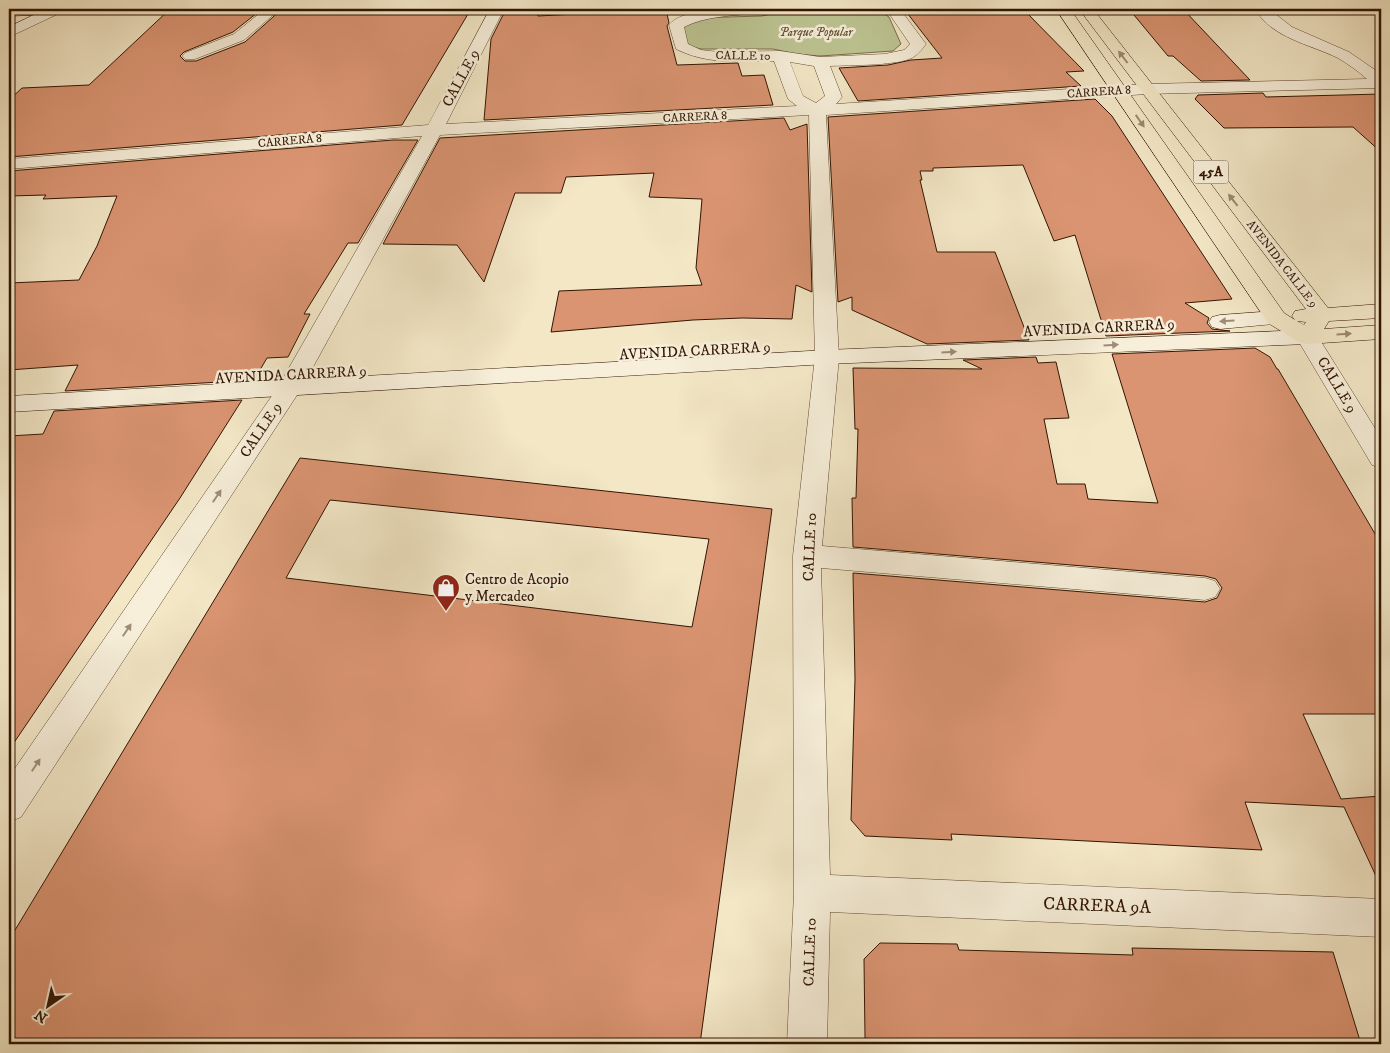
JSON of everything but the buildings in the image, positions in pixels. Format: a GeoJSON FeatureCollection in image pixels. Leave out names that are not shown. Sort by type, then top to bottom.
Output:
{"type":"FeatureCollection","features":[{"type":"Feature","properties":{"kind":"main road"},"geometry":{"type":"LineString","coordinates":[[9,12],[84,9]]}},
{"type":"Feature","properties":{"kind":"main road","name":"45A"},"geometry":{"type":"LineString","coordinates":[[1063,9],[1276,318],[1307,336]]}},
{"type":"Feature","properties":{"kind":"main road","name":"AVENIDA CALLE 9"},"geometry":{"type":"LineString","coordinates":[[1086,9],[1322,315],[1307,336]]}},
{"type":"Feature","properties":{"kind":"main road","name":"AVENIDA CARRERA 9"},"geometry":{"type":"LineString","coordinates":[[1276,318],[1381,311]]}},
{"type":"Feature","properties":{"kind":"main road","name":"AVENIDA CARRERA 9"},"geometry":{"type":"LineString","coordinates":[[1307,336],[1381,332]]}},
{"type":"Feature","properties":{"kind":"street"},"geometry":{"type":"LineString","coordinates":[[190,56],[239,37],[274,9]]}},
{"type":"Feature","properties":{"kind":"street","name":"CALLE 9"},"geometry":{"type":"LineString","coordinates":[[9,806],[293,382],[434,130],[497,9]]}},
{"type":"Feature","properties":{"kind":"street","name":"CALLE 10"},"geometry":{"type":"LineString","coordinates":[[756,9],[688,18],[676,25],[681,46],[697,54],[719,57],[780,56],[820,62],[885,59],[909,54],[918,44],[893,9]]}},
{"type":"Feature","properties":{"kind":"street"},"geometry":{"type":"LineString","coordinates":[[1262,9],[1270,20],[1282,29],[1352,59],[1381,83]]}},
{"type":"Feature","properties":{"kind":"street"},"geometry":{"type":"LineString","coordinates":[[9,33],[55,10]]}},
{"type":"Feature","properties":{"kind":"street"},"geometry":{"type":"LineString","coordinates":[[780,56],[796,99],[817,110],[834,97],[820,62]]}},
{"type":"Feature","properties":{"kind":"street","name":"CARRERA 8"},"geometry":{"type":"LineString","coordinates":[[9,164],[434,130],[817,110],[1148,89],[1381,83]]}},
{"type":"Feature","properties":{"kind":"street","name":"CALLE 10"},"geometry":{"type":"LineString","coordinates":[[807,1044],[812,894],[807,556],[826,350],[817,110]]}},
{"type":"Feature","properties":{"kind":"street","name":"AVENIDA CARRERA 9"},"geometry":{"type":"LineString","coordinates":[[9,404],[293,382],[826,350],[1276,318]]}},
{"type":"Feature","properties":{"kind":"street","name":"CALLE 9"},"geometry":{"type":"LineString","coordinates":[[1307,336],[1381,459]]}},
{"type":"Feature","properties":{"kind":"street","name":"AVENIDA CARRERA 9"},"geometry":{"type":"LineString","coordinates":[[826,350],[1307,336]]}},
{"type":"Feature","properties":{"kind":"street","name":"AVENIDA CARRERA 9"},"geometry":{"type":"LineString","coordinates":[[9,389],[293,382]]}},
{"type":"Feature","properties":{"kind":"street"},"geometry":{"type":"LineString","coordinates":[[807,556],[1205,589]]}},
{"type":"Feature","properties":{"kind":"street","name":"CARRERA 9A"},"geometry":{"type":"LineString","coordinates":[[812,894],[1381,918]]}},
{"type":"Feature","properties":{"kind":"green space","name":"Parque Popular"},"geometry":{"type":"Polygon","coordinates":[[[795,9],[876,9],[889,17],[901,44],[893,51],[820,56],[796,54],[773,49],[701,49],[685,45],[682,24],[693,18],[762,16],[795,9]]]}},
{"type":"Feature","properties":{"kind":"place","name":"Centro de Acopio y Mercadeo"},"geometry":{"type":"Point","coordinates":[446,612]}}]}
